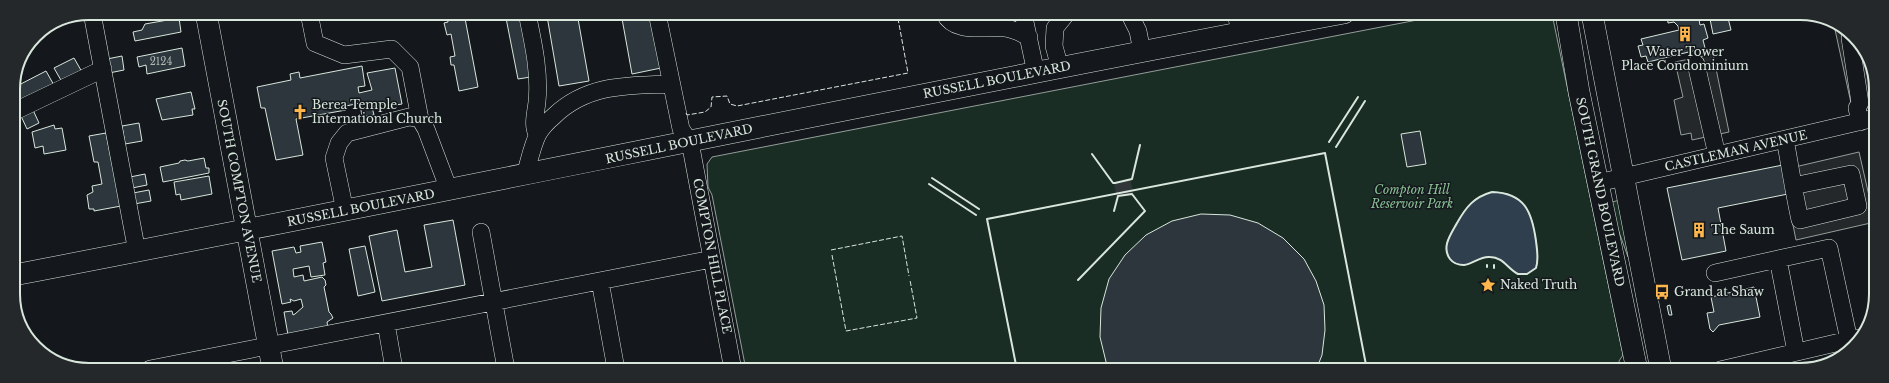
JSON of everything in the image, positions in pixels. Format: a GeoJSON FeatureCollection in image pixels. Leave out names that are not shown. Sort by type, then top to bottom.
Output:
{"type":"FeatureCollection","features":[{"type":"Feature","properties":{"kind":"main road","name":"SOUTH COMPTON AVENUE"},"geometry":{"type":"LineString","coordinates":[[207,20],[272,363]]}},
{"type":"Feature","properties":{"kind":"main road","name":"RUSSELL BOULEVARD"},"geometry":{"type":"LineString","coordinates":[[20,274],[345,211],[1142,52],[1238,23],[1272,20]]}},
{"type":"Feature","properties":{"kind":"main road","name":"SOUTH GRAND BOULEVARD"},"geometry":{"type":"LineString","coordinates":[[1567,20],[1598,183],[1636,363]]}},
{"type":"Feature","properties":{"kind":"main road","name":"SOUTH GRAND BOULEVARD"},"geometry":{"type":"LineString","coordinates":[[1593,20],[1660,363]]}},
{"type":"Feature","properties":{"kind":"street"},"geometry":{"type":"LineString","coordinates":[[93,20],[137,252]]}},
{"type":"Feature","properties":{"kind":"street"},"geometry":{"type":"LineString","coordinates":[[310,20],[315,44],[344,55],[392,49],[410,67],[420,118],[426,129],[449,190]]}},
{"type":"Feature","properties":{"kind":"street"},"geometry":{"type":"LineString","coordinates":[[528,20],[537,72],[538,90],[534,128],[538,134]]}},
{"type":"Feature","properties":{"kind":"street","name":"COMPTON HILL PLACE"},"geometry":{"type":"LineString","coordinates":[[658,20],[681,129],[690,142],[732,363]]}},
{"type":"Feature","properties":{"kind":"street"},"geometry":{"type":"LineString","coordinates":[[948,20],[957,25],[971,28],[1007,28],[1018,31],[1029,37]]}},
{"type":"Feature","properties":{"kind":"street"},"geometry":{"type":"LineString","coordinates":[[1025,20],[1036,73]]}},
{"type":"Feature","properties":{"kind":"street"},"geometry":{"type":"LineString","coordinates":[[1060,68],[1054,46],[1055,28],[1061,20]]}},
{"type":"Feature","properties":{"kind":"street"},"geometry":{"type":"LineString","coordinates":[[1132,20],[1138,31],[1142,52]]}},
{"type":"Feature","properties":{"kind":"street"},"geometry":{"type":"LineString","coordinates":[[1851,42],[1860,103],[1857,108],[1867,120]]}},
{"type":"Feature","properties":{"kind":"street"},"geometry":{"type":"LineString","coordinates":[[1696,64],[1717,155]]}},
{"type":"Feature","properties":{"kind":"street"},"geometry":{"type":"LineString","coordinates":[[20,109],[103,69]]}},
{"type":"Feature","properties":{"kind":"street"},"geometry":{"type":"LineString","coordinates":[[525,175],[538,134],[544,125],[566,104],[585,95],[608,88],[634,85],[672,84]]}},
{"type":"Feature","properties":{"kind":"street"},"geometry":{"type":"LineString","coordinates":[[345,211],[334,158],[339,143],[347,133],[409,117],[420,118]]}},
{"type":"Feature","properties":{"kind":"street","name":"CASTLEMAN AVENUE"},"geometry":{"type":"LineString","coordinates":[[1598,183],[1867,120]]}},
{"type":"Feature","properties":{"kind":"street"},"geometry":{"type":"LineString","coordinates":[[1785,139],[1793,186]]}},
{"type":"Feature","properties":{"kind":"street"},"geometry":{"type":"LineString","coordinates":[[481,232],[505,363]]}},
{"type":"Feature","properties":{"kind":"street"},"geometry":{"type":"LineString","coordinates":[[1715,274],[1829,248],[1853,338]]}},
{"type":"Feature","properties":{"kind":"street"},"geometry":{"type":"LineString","coordinates":[[181,363],[712,258]]}},
{"type":"Feature","properties":{"kind":"street"},"geometry":{"type":"LineString","coordinates":[[1778,259],[1796,352]]}},
{"type":"Feature","properties":{"kind":"street"},"geometry":{"type":"LineString","coordinates":[[600,281],[615,363]]}},
{"type":"Feature","properties":{"kind":"street"},"geometry":{"type":"LineString","coordinates":[[386,323],[393,363]]}},
{"type":"Feature","properties":{"kind":"street"},"geometry":{"type":"LineString","coordinates":[[1750,363],[1852,339]]}},
{"type":"Feature","properties":{"kind":"green space","name":"Compton Hill Reservoir Park"},"geometry":{"type":"Polygon","coordinates":[[[1417,20],[1553,20],[1623,355],[1619,361],[1619,363],[745,363],[712,195],[708,187],[707,164],[712,157],[1417,20]]]}},
{"type":"Feature","properties":{"kind":"green space"},"geometry":{"type":"Polygon","coordinates":[[[1620,200],[1631,256],[1628,257],[1615,221],[1612,202],[1620,200]]]}},
{"type":"Feature","properties":{"kind":"shaded area"},"geometry":{"type":"Polygon","coordinates":[[[1835,29],[1849,40],[1855,47],[1864,62],[1868,75],[1869,99],[1851,103],[1835,29]]]}},
{"type":"Feature","properties":{"kind":"shaded area"},"geometry":{"type":"Polygon","coordinates":[[[1713,54],[1729,132],[1692,140],[1691,133],[1681,135],[1674,100],[1683,97],[1675,62],[1713,54]]]}},
{"type":"Feature","properties":{"kind":"shaded area"},"geometry":{"type":"Polygon","coordinates":[[[1859,152],[1869,196],[1869,223],[1796,240],[1782,170],[1859,152]]]}},
{"type":"Feature","properties":{"kind":"water"},"geometry":{"type":"Polygon","coordinates":[[[1492,192],[1512,196],[1525,206],[1529,213],[1534,231],[1538,258],[1536,268],[1527,274],[1518,274],[1514,272],[1502,261],[1495,258],[1486,257],[1462,265],[1453,262],[1447,254],[1446,250],[1448,241],[1464,212],[1475,200],[1492,192]]]}},
{"type":"Feature","properties":{"kind":"building"},"geometry":{"type":"Polygon","coordinates":[[[168,20],[179,20],[181,32],[135,41],[133,32],[142,30],[145,24],[168,20]]]}},
{"type":"Feature","properties":{"kind":"building"},"geometry":{"type":"Polygon","coordinates":[[[448,20],[465,20],[478,87],[459,91],[454,65],[451,65],[450,57],[455,56],[451,34],[447,35],[444,23],[448,22],[448,20]]]}},
{"type":"Feature","properties":{"kind":"building"},"geometry":{"type":"Polygon","coordinates":[[[506,20],[525,20],[537,76],[518,79],[506,20]]]}},
{"type":"Feature","properties":{"kind":"building"},"geometry":{"type":"Polygon","coordinates":[[[548,20],[578,20],[589,81],[559,86],[548,20]]]}},
{"type":"Feature","properties":{"kind":"building"},"geometry":{"type":"Polygon","coordinates":[[[622,20],[652,20],[661,68],[632,74],[622,20]]]}},
{"type":"Feature","properties":{"kind":"building","name":"Water Tower Place Condominium"},"geometry":{"type":"Polygon","coordinates":[[[1668,20],[1699,20],[1700,25],[1704,24],[1708,38],[1703,40],[1705,48],[1648,62],[1646,56],[1641,57],[1638,46],[1643,45],[1641,39],[1679,30],[1678,26],[1674,22],[1668,23],[1668,20]]]}},
{"type":"Feature","properties":{"kind":"building"},"geometry":{"type":"Polygon","coordinates":[[[1710,20],[1728,20],[1731,30],[1713,34],[1710,20]]]}},
{"type":"Feature","properties":{"kind":"building"},"geometry":{"type":"Polygon","coordinates":[[[182,48],[185,66],[147,74],[146,65],[139,67],[137,57],[182,48]]]}},
{"type":"Feature","properties":{"kind":"building"},"geometry":{"type":"Polygon","coordinates":[[[122,56],[124,70],[109,73],[107,59],[122,56]]]}},
{"type":"Feature","properties":{"kind":"building"},"geometry":{"type":"Polygon","coordinates":[[[74,58],[82,72],[62,82],[54,68],[74,58]]]}},
{"type":"Feature","properties":{"kind":"building","name":"Berea Temple International Church"},"geometry":{"type":"Polygon","coordinates":[[[362,66],[365,86],[358,87],[359,93],[372,90],[367,73],[395,68],[402,104],[384,107],[383,104],[372,107],[374,115],[362,117],[360,103],[346,106],[346,110],[296,119],[303,155],[276,160],[265,108],[261,108],[257,87],[291,80],[290,74],[299,72],[300,78],[362,66]]]}},
{"type":"Feature","properties":{"kind":"building"},"geometry":{"type":"Polygon","coordinates":[[[46,71],[55,87],[20,103],[20,84],[46,71]]]}},
{"type":"Feature","properties":{"kind":"building"},"geometry":{"type":"Polygon","coordinates":[[[191,92],[195,109],[192,109],[193,115],[162,120],[156,99],[191,92]]]}},
{"type":"Feature","properties":{"kind":"building"},"geometry":{"type":"Polygon","coordinates":[[[33,110],[39,123],[27,129],[21,116],[33,110]]]}},
{"type":"Feature","properties":{"kind":"building"},"geometry":{"type":"Polygon","coordinates":[[[139,123],[142,141],[125,144],[122,126],[139,123]]]}},
{"type":"Feature","properties":{"kind":"building"},"geometry":{"type":"Polygon","coordinates":[[[54,125],[55,129],[62,128],[66,150],[44,154],[43,146],[35,148],[32,132],[54,125]]]}},
{"type":"Feature","properties":{"kind":"building"},"geometry":{"type":"Polygon","coordinates":[[[1420,131],[1426,164],[1407,167],[1401,134],[1420,131]]]}},
{"type":"Feature","properties":{"kind":"building"},"geometry":{"type":"Polygon","coordinates":[[[106,133],[121,206],[94,211],[94,209],[89,209],[87,195],[93,192],[92,186],[102,184],[98,162],[94,162],[89,136],[106,133]]]}},
{"type":"Feature","properties":{"kind":"building"},"geometry":{"type":"Polygon","coordinates":[[[204,158],[206,168],[209,168],[209,173],[163,182],[160,167],[179,163],[180,161],[204,158]]]}},
{"type":"Feature","properties":{"kind":"building","name":"The Saum"},"geometry":{"type":"Polygon","coordinates":[[[1788,164],[1793,193],[1718,208],[1726,251],[1682,260],[1667,188],[1788,164]]]}},
{"type":"Feature","properties":{"kind":"building"},"geometry":{"type":"Polygon","coordinates":[[[145,174],[147,185],[132,188],[130,177],[145,174]]]}},
{"type":"Feature","properties":{"kind":"building"},"geometry":{"type":"Polygon","coordinates":[[[209,176],[212,194],[181,200],[180,194],[176,195],[174,182],[209,176]]]}},
{"type":"Feature","properties":{"kind":"building"},"geometry":{"type":"Polygon","coordinates":[[[149,190],[151,201],[134,204],[133,193],[149,190]]]}},
{"type":"Feature","properties":{"kind":"building"},"geometry":{"type":"Polygon","coordinates":[[[1201,214],[1230,215],[1258,223],[1283,238],[1304,259],[1316,281],[1324,305],[1325,330],[1322,355],[1319,363],[1106,363],[1100,337],[1101,308],[1109,279],[1125,255],[1146,235],[1172,221],[1201,214]]]}},
{"type":"Feature","properties":{"kind":"building"},"geometry":{"type":"Polygon","coordinates":[[[453,220],[465,285],[382,301],[369,236],[397,230],[405,272],[432,267],[424,225],[453,220]]]}},
{"type":"Feature","properties":{"kind":"building"},"geometry":{"type":"Polygon","coordinates":[[[322,242],[326,262],[323,263],[325,275],[311,277],[309,266],[293,269],[294,277],[303,275],[304,281],[322,277],[325,280],[326,285],[324,287],[329,312],[333,318],[327,322],[328,328],[288,335],[284,312],[292,311],[293,315],[303,307],[301,299],[294,301],[290,299],[291,302],[282,304],[272,251],[294,247],[296,253],[301,252],[300,246],[322,242]]]}},
{"type":"Feature","properties":{"kind":"building"},"geometry":{"type":"Polygon","coordinates":[[[365,246],[375,292],[358,296],[349,249],[365,246]]]}},
{"type":"Feature","properties":{"kind":"building"},"geometry":{"type":"Polygon","coordinates":[[[1754,287],[1760,317],[1719,325],[1713,332],[1710,329],[1707,313],[1714,312],[1711,297],[1754,287]]]}},
{"type":"Feature","properties":{"kind":"building"},"geometry":{"type":"Polygon","coordinates":[[[1670,305],[1672,315],[1669,315],[1667,306],[1670,305]]]}},
{"type":"Feature","properties":{"kind":"tunnel"},"geometry":{"type":"LineString","coordinates":[[1122,181],[1125,195]]}},
{"type":"Feature","properties":{"kind":"fence"},"geometry":{"type":"LineString","coordinates":[[686,113],[687,115],[705,112],[711,107],[712,97],[727,96],[730,104],[737,106],[908,73],[898,20]]}},
{"type":"Feature","properties":{"kind":"fence"},"geometry":{"type":"LineString","coordinates":[[831,250],[902,236],[909,276]]}},
{"type":"Feature","properties":{"kind":"fence"},"geometry":{"type":"LineString","coordinates":[[832,255],[846,331],[917,318],[910,280]]}},
{"type":"Feature","properties":{"kind":"wall"},"geometry":{"type":"LineString","coordinates":[[1329,142],[1358,97]]}},
{"type":"Feature","properties":{"kind":"wall"},"geometry":{"type":"LineString","coordinates":[[1336,147],[1365,101]]}},
{"type":"Feature","properties":{"kind":"wall"},"geometry":{"type":"LineString","coordinates":[[1092,154],[1113,183],[1115,183],[1132,179],[1140,145]]}},
{"type":"Feature","properties":{"kind":"wall"},"geometry":{"type":"LineString","coordinates":[[1016,363],[987,219],[1325,153],[1366,363]]}},
{"type":"Feature","properties":{"kind":"wall"},"geometry":{"type":"LineString","coordinates":[[932,178],[979,209]]}},
{"type":"Feature","properties":{"kind":"wall"},"geometry":{"type":"LineString","coordinates":[[929,184],[976,215]]}},
{"type":"Feature","properties":{"kind":"wall"},"geometry":{"type":"LineString","coordinates":[[1492,192],[1512,196],[1519,200],[1529,213],[1532,221],[1538,258],[1536,268],[1527,274],[1518,274],[1502,261],[1495,258],[1486,257],[1462,265],[1453,262],[1447,254],[1446,250],[1448,241],[1464,212],[1475,200],[1492,192]]}},
{"type":"Feature","properties":{"kind":"wall"},"geometry":{"type":"LineString","coordinates":[[1078,280],[1145,211],[1132,194],[1118,196],[1114,211]]}},
{"type":"Feature","properties":{"kind":"place","name":"Water Tower Place Condominium"},"geometry":{"type":"Point","coordinates":[1685,34]}},
{"type":"Feature","properties":{"kind":"place","name":"Berea Temple International Church"},"geometry":{"type":"Point","coordinates":[300,112]}},
{"type":"Feature","properties":{"kind":"place","name":"The Saum"},"geometry":{"type":"Point","coordinates":[1699,230]}},
{"type":"Feature","properties":{"kind":"place","name":"Naked Truth"},"geometry":{"type":"Point","coordinates":[1488,285]}},
{"type":"Feature","properties":{"kind":"place","name":"Grand at Shaw"},"geometry":{"type":"Point","coordinates":[1662,292]}}]}
